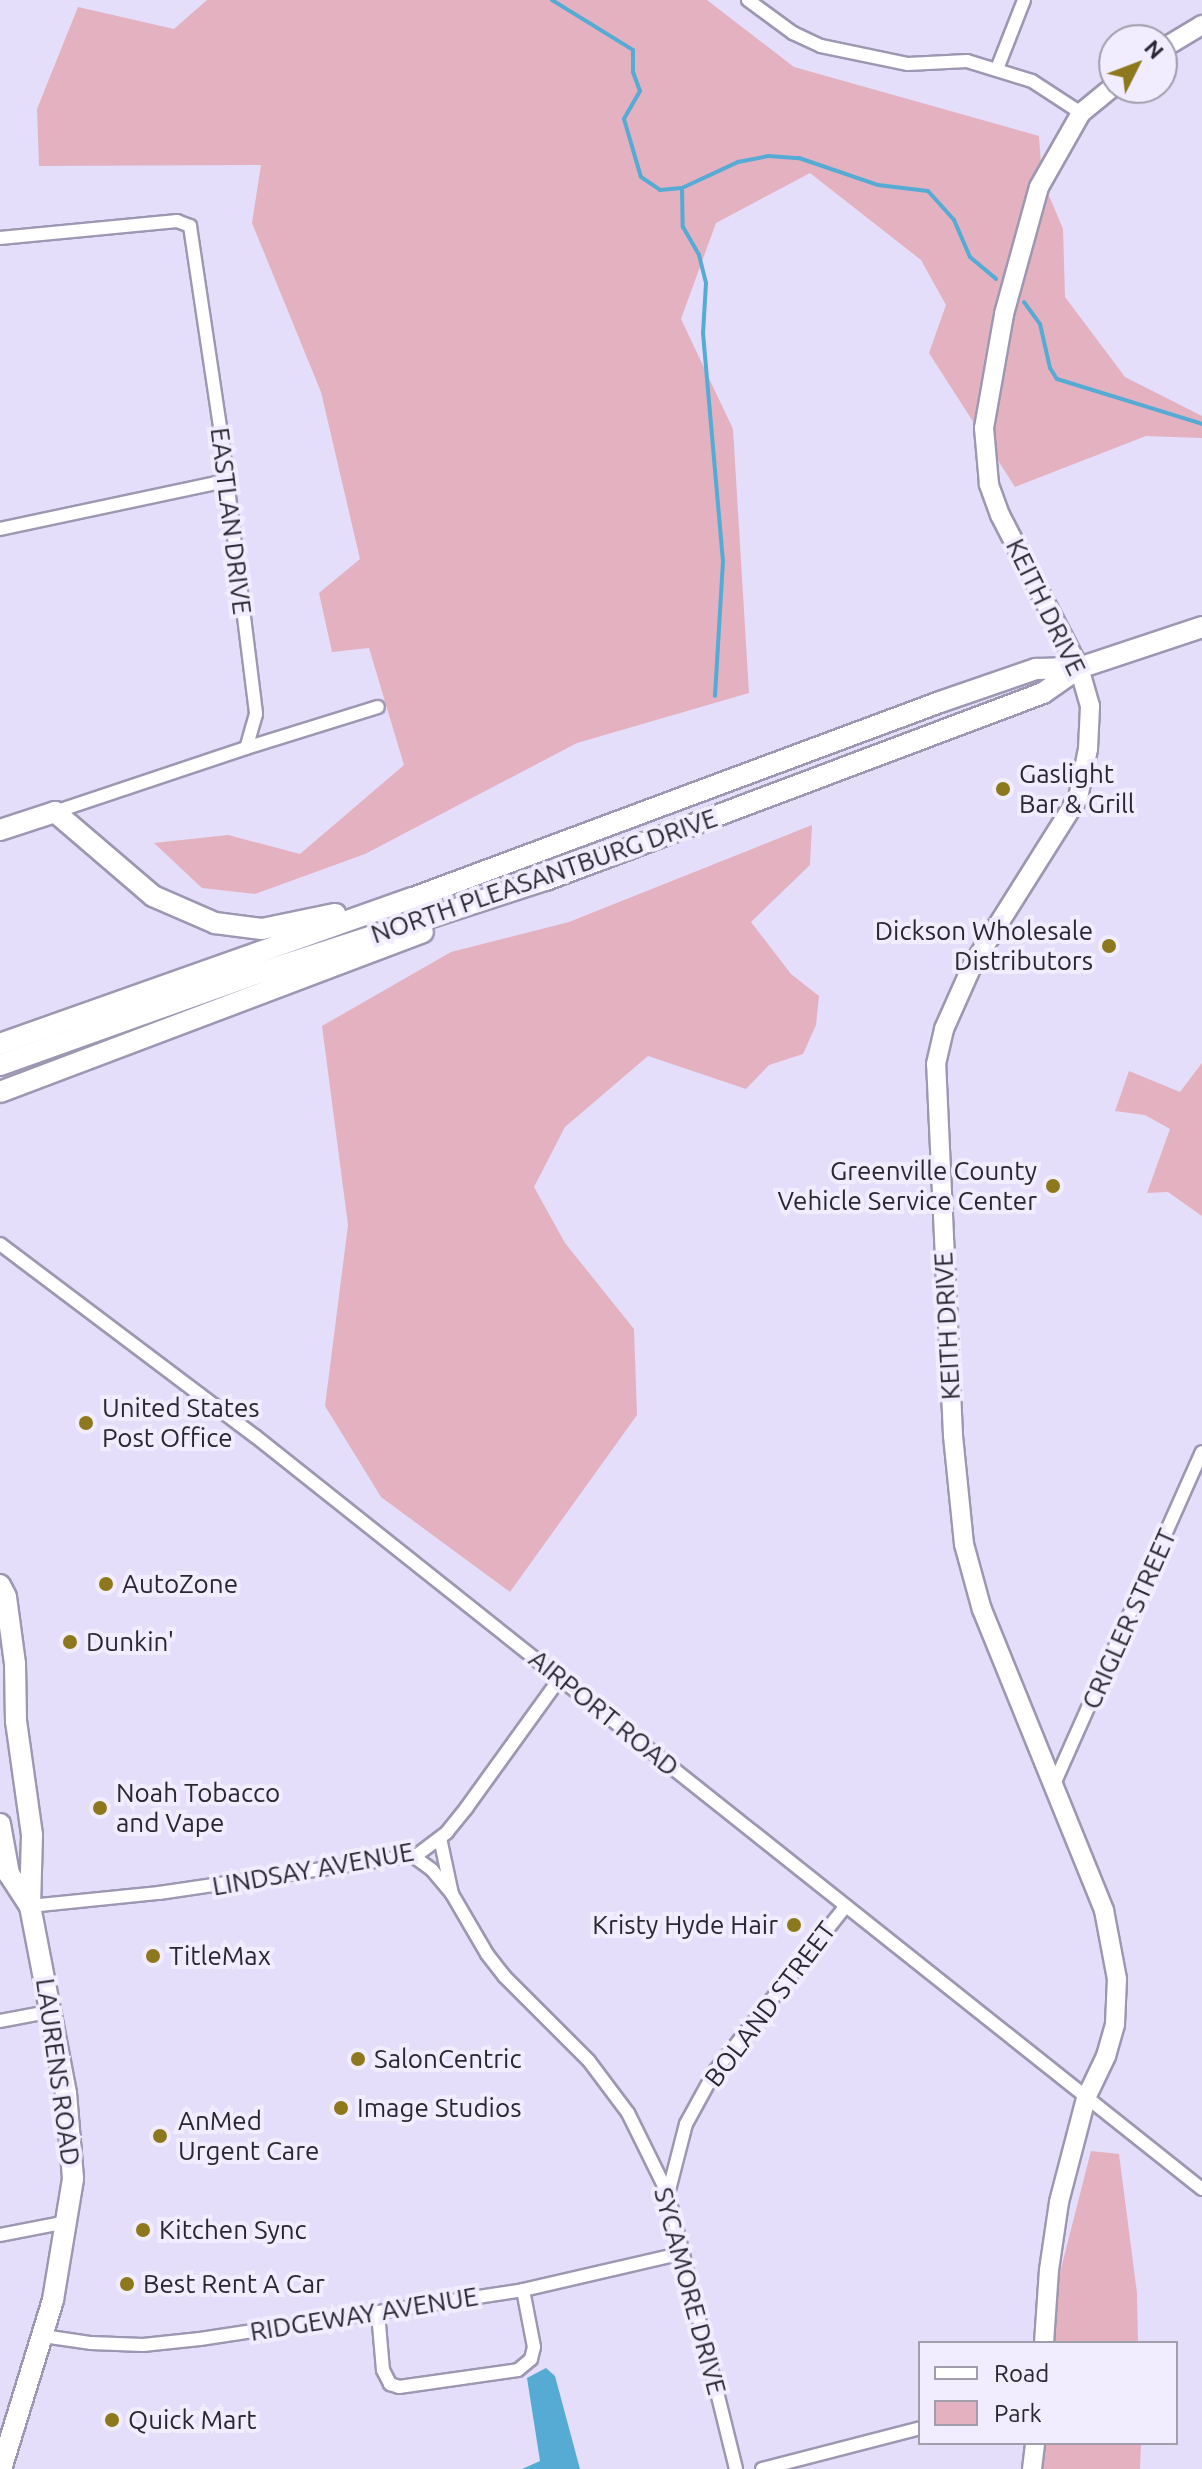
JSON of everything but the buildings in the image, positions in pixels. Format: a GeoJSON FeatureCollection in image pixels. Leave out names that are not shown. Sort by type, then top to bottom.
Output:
{"type":"FeatureCollection","features":[{"type":"Feature","properties":{"kind":"main road","name":"NORTH PLEASANTBURG DRIVE"},"geometry":{"type":"LineString","coordinates":[[0,1065],[259,973],[546,880],[1043,693],[1079,668],[1202,627]]}},
{"type":"Feature","properties":{"kind":"main road","name":"NORTH PLEASANTBURG DRIVE"},"geometry":{"type":"LineString","coordinates":[[0,1044],[413,898],[1036,669],[1079,668]]}},
{"type":"Feature","properties":{"kind":"main road"},"geometry":{"type":"LineString","coordinates":[[0,830],[55,812],[153,896],[215,923],[262,929],[413,898]]}},
{"type":"Feature","properties":{"kind":"main road"},"geometry":{"type":"LineString","coordinates":[[0,1092],[393,945],[546,880]]}},
{"type":"Feature","properties":{"kind":"main road","name":"LAURENS ROAD"},"geometry":{"type":"LineString","coordinates":[[0,1585],[6,1597],[15,1664],[7,1698],[32,1835],[30,1906],[53,2011],[66,2093],[72,2166],[67,2222],[43,2336],[1,2469]]}},
{"type":"Feature","properties":{"kind":"main road","name":"LAURENS ROAD"},"geometry":{"type":"LineString","coordinates":[[0,1824],[9,1874],[30,1906]]}},
{"type":"Feature","properties":{"kind":"street"},"geometry":{"type":"LineString","coordinates":[[748,0],[793,33],[821,46],[908,64],[967,61],[1032,81],[1081,113]]}},
{"type":"Feature","properties":{"kind":"street"},"geometry":{"type":"LineString","coordinates":[[997,69],[1024,0]]}},
{"type":"Feature","properties":{"kind":"street"},"geometry":{"type":"LineString","coordinates":[[1178,39],[1202,25]]}},
{"type":"Feature","properties":{"kind":"street","name":"KEITH DRIVE"},"geometry":{"type":"LineString","coordinates":[[1044,2341],[1049,2270],[1059,2202],[1086,2098],[1106,2056],[1115,2024],[1116,1965],[1104,1910],[982,1610],[964,1544],[953,1435],[936,1064],[944,1029],[972,966],[1078,798],[1088,749],[1090,706],[1079,668],[1000,515],[989,484],[984,428],[1004,314],[1039,187],[1081,113],[1098,99]]}},
{"type":"Feature","properties":{"kind":"street","name":"EASTLAN DRIVE"},"geometry":{"type":"LineString","coordinates":[[0,238],[177,221],[190,226],[256,714],[246,748]]}},
{"type":"Feature","properties":{"kind":"street"},"geometry":{"type":"LineString","coordinates":[[0,529],[225,481]]}},
{"type":"Feature","properties":{"kind":"street"},"geometry":{"type":"LineString","coordinates":[[55,812],[378,707]]}},
{"type":"Feature","properties":{"kind":"street","name":"AIRPORT ROAD"},"geometry":{"type":"LineString","coordinates":[[0,1244],[255,1436],[1202,2189]]}},
{"type":"Feature","properties":{"kind":"street","name":"CRIGLER STREET"},"geometry":{"type":"LineString","coordinates":[[1054,1784],[1202,1452]]}},
{"type":"Feature","properties":{"kind":"street","name":"LINDSAY AVENUE"},"geometry":{"type":"LineString","coordinates":[[30,1906],[159,1893],[413,1856],[440,1838],[469,1805],[560,1678]]}},
{"type":"Feature","properties":{"kind":"street","name":"SYCAMORE DRIVE"},"geometry":{"type":"LineString","coordinates":[[440,1838],[452,1894]]}},
{"type":"Feature","properties":{"kind":"street","name":"SYCAMORE DRIVE"},"geometry":{"type":"LineString","coordinates":[[413,1856],[432,1870],[452,1894],[487,1954],[504,1976],[569,2039],[628,2113],[668,2194],[736,2469]]}},
{"type":"Feature","properties":{"kind":"street","name":"BOLAND STREET"},"geometry":{"type":"LineString","coordinates":[[668,2194],[686,2124],[715,2071],[845,1907]]}},
{"type":"Feature","properties":{"kind":"street"},"geometry":{"type":"LineString","coordinates":[[0,2021],[53,2011]]}},
{"type":"Feature","properties":{"kind":"street"},"geometry":{"type":"LineString","coordinates":[[0,2235],[67,2222]]}},
{"type":"Feature","properties":{"kind":"street","name":"RIDGEWAY AVENUE"},"geometry":{"type":"LineString","coordinates":[[43,2336],[91,2343],[143,2345],[523,2290],[683,2253]]}},
{"type":"Feature","properties":{"kind":"street"},"geometry":{"type":"LineString","coordinates":[[378,2313],[383,2370],[390,2384],[399,2387],[518,2370],[531,2359],[534,2347],[523,2290]]}},
{"type":"Feature","properties":{"kind":"street"},"geometry":{"type":"LineString","coordinates":[[762,2469],[918,2429]]}},
{"type":"Feature","properties":{"kind":"street"},"geometry":{"type":"LineString","coordinates":[[1032,2469],[1035,2445]]}},
{"type":"Feature","properties":{"kind":"green space"},"geometry":{"type":"Polygon","coordinates":[[[207,0],[707,0],[794,67],[1039,136],[1042,179],[1063,229],[1065,297],[1125,377],[1202,416],[1202,438],[1146,436],[1015,487],[929,353],[946,305],[921,260],[810,173],[716,223],[681,319],[733,429],[749,693],[577,743],[365,854],[255,894],[202,888],[154,843],[228,835],[300,854],[404,765],[369,648],[332,652],[319,593],[360,559],[321,392],[252,223],[261,165],[39,166],[37,109],[78,7],[174,29],[207,0]]]}},
{"type":"Feature","properties":{"kind":"green space"},"geometry":{"type":"Polygon","coordinates":[[[812,825],[810,865],[751,922],[791,974],[819,996],[816,1025],[803,1054],[769,1065],[746,1089],[648,1056],[565,1127],[534,1187],[565,1243],[634,1329],[637,1415],[510,1592],[381,1497],[325,1406],[348,1225],[322,1026],[451,952],[569,922],[812,825]]]}},
{"type":"Feature","properties":{"kind":"green space"},"geometry":{"type":"Polygon","coordinates":[[[1202,1063],[1202,1216],[1168,1192],[1147,1193],[1170,1129],[1145,1115],[1115,1111],[1129,1071],[1180,1092],[1202,1063]]]}},
{"type":"Feature","properties":{"kind":"green space"},"geometry":{"type":"Polygon","coordinates":[[[1091,2151],[1119,2154],[1137,2293],[1138,2341],[1043,2341],[1091,2151]]]}},
{"type":"Feature","properties":{"kind":"green space"},"geometry":{"type":"Polygon","coordinates":[[[1033,2445],[1141,2445],[1140,2469],[1032,2469],[1033,2445]]]}},
{"type":"Feature","properties":{"kind":"water"},"geometry":{"type":"Polygon","coordinates":[[[546,2368],[555,2376],[580,2469],[522,2469],[540,2461],[527,2378],[546,2368]]]}},
{"type":"Feature","properties":{"kind":"waterway"},"geometry":{"type":"LineString","coordinates":[[552,0],[633,50],[633,72],[640,91],[624,119],[641,177],[660,190],[682,188],[683,227],[699,255],[706,283],[703,333],[723,561],[715,696]]}},
{"type":"Feature","properties":{"kind":"waterway"},"geometry":{"type":"LineString","coordinates":[[682,188],[738,162],[768,156],[799,158],[878,185],[928,191],[954,220],[970,257],[996,279]]}},
{"type":"Feature","properties":{"kind":"waterway"},"geometry":{"type":"LineString","coordinates":[[1024,302],[1040,324],[1050,368],[1057,379],[1202,424]]}},
{"type":"Feature","properties":{"kind":"place","name":"Gaslight Bar & Grill"},"geometry":{"type":"Point","coordinates":[1003,789]}},
{"type":"Feature","properties":{"kind":"place","name":"Dickson Wholesale Distributors"},"geometry":{"type":"Point","coordinates":[1109,946]}},
{"type":"Feature","properties":{"kind":"place","name":"Greenville County Vehicle Service Center"},"geometry":{"type":"Point","coordinates":[1053,1186]}},
{"type":"Feature","properties":{"kind":"place","name":"United States Post Office"},"geometry":{"type":"Point","coordinates":[86,1423]}},
{"type":"Feature","properties":{"kind":"place","name":"AutoZone"},"geometry":{"type":"Point","coordinates":[106,1584]}},
{"type":"Feature","properties":{"kind":"place","name":"Dunkin'"},"geometry":{"type":"Point","coordinates":[70,1642]}},
{"type":"Feature","properties":{"kind":"place","name":"Noah Tobacco and Vape"},"geometry":{"type":"Point","coordinates":[100,1808]}},
{"type":"Feature","properties":{"kind":"place","name":"Kristy Hyde Hair"},"geometry":{"type":"Point","coordinates":[794,1925]}},
{"type":"Feature","properties":{"kind":"place","name":"TitleMax"},"geometry":{"type":"Point","coordinates":[153,1956]}},
{"type":"Feature","properties":{"kind":"place","name":"SalonCentric"},"geometry":{"type":"Point","coordinates":[358,2059]}},
{"type":"Feature","properties":{"kind":"place","name":"Image Studios"},"geometry":{"type":"Point","coordinates":[341,2108]}},
{"type":"Feature","properties":{"kind":"place","name":"AnMed Urgent Care"},"geometry":{"type":"Point","coordinates":[160,2136]}},
{"type":"Feature","properties":{"kind":"place","name":"Kitchen Sync"},"geometry":{"type":"Point","coordinates":[143,2230]}},
{"type":"Feature","properties":{"kind":"place","name":"Best Rent A Car"},"geometry":{"type":"Point","coordinates":[127,2284]}},
{"type":"Feature","properties":{"kind":"place","name":"Quick Mart"},"geometry":{"type":"Point","coordinates":[112,2420]}}]}
